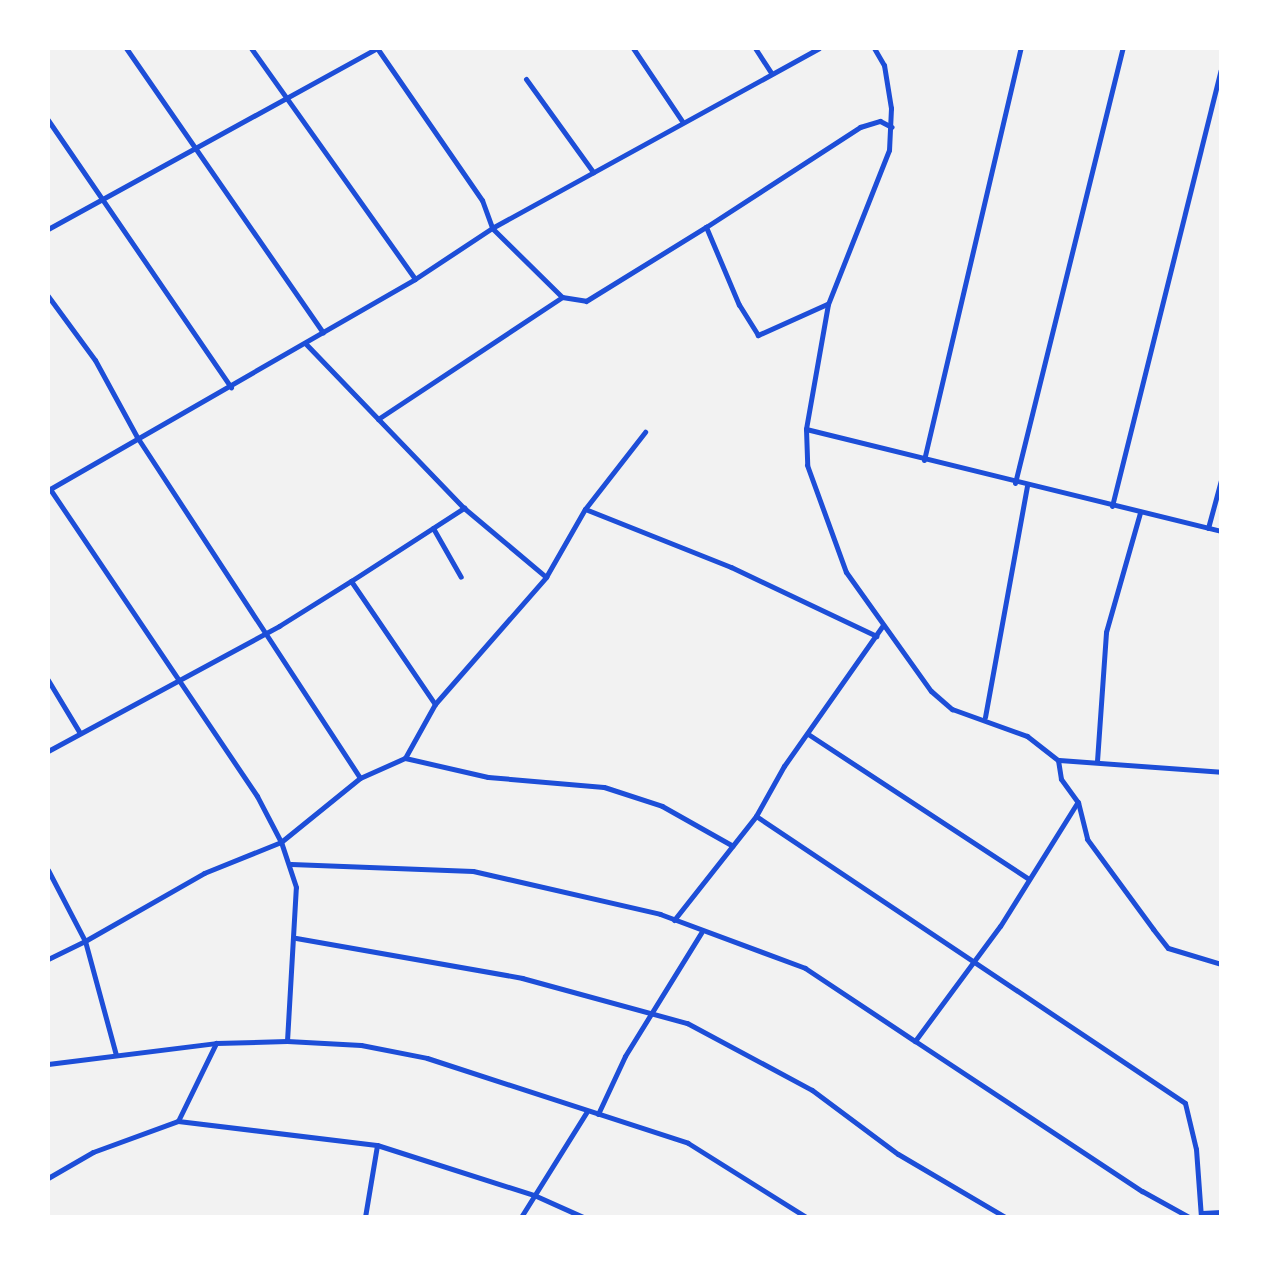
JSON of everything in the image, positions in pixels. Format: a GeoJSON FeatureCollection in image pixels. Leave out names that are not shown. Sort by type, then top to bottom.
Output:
{"type":"FeatureCollection","features":[{"type":"Feature","properties":{"kind":"street"},"geometry":{"type":"LineString","coordinates":[[126,48],[323,333]]}},
{"type":"Feature","properties":{"kind":"street"},"geometry":{"type":"LineString","coordinates":[[251,48],[415,279]]}},
{"type":"Feature","properties":{"kind":"street"},"geometry":{"type":"LineString","coordinates":[[48,229],[287,101],[377,48],[482,200],[492,228],[562,297],[586,301],[860,127],[880,121],[892,128]]}},
{"type":"Feature","properties":{"kind":"street"},"geometry":{"type":"LineString","coordinates":[[633,48],[682,121]]}},
{"type":"Feature","properties":{"kind":"street"},"geometry":{"type":"LineString","coordinates":[[755,48],[771,73]]}},
{"type":"Feature","properties":{"kind":"street"},"geometry":{"type":"LineString","coordinates":[[287,1041],[296,887],[281,842],[257,796],[49,488],[231,387],[415,279],[492,228],[543,204],[682,121],[819,48]]}},
{"type":"Feature","properties":{"kind":"street"},"geometry":{"type":"LineString","coordinates":[[874,48],[884,65],[892,128],[884,170],[828,304],[806,429],[807,465],[846,572],[931,691],[952,709],[985,718],[1027,736],[1058,760],[1221,772]]}},
{"type":"Feature","properties":{"kind":"street"},"geometry":{"type":"LineString","coordinates":[[924,460],[1021,48]]}},
{"type":"Feature","properties":{"kind":"street"},"geometry":{"type":"LineString","coordinates":[[1015,483],[1123,48]]}},
{"type":"Feature","properties":{"kind":"street"},"geometry":{"type":"LineString","coordinates":[[1112,506],[1221,70]]}},
{"type":"Feature","properties":{"kind":"street"},"geometry":{"type":"LineString","coordinates":[[526,79],[593,172]]}},
{"type":"Feature","properties":{"kind":"street"},"geometry":{"type":"LineString","coordinates":[[48,120],[231,387]]}},
{"type":"Feature","properties":{"kind":"street"},"geometry":{"type":"LineString","coordinates":[[706,227],[739,305],[758,335],[828,304]]}},
{"type":"Feature","properties":{"kind":"street"},"geometry":{"type":"LineString","coordinates":[[48,296],[95,360],[137,437],[360,778]]}},
{"type":"Feature","properties":{"kind":"street"},"geometry":{"type":"LineString","coordinates":[[378,419],[562,297]]}},
{"type":"Feature","properties":{"kind":"street"},"geometry":{"type":"LineString","coordinates":[[305,343],[464,508],[546,577]]}},
{"type":"Feature","properties":{"kind":"street"},"geometry":{"type":"LineString","coordinates":[[806,429],[1027,486],[1221,531]]}},
{"type":"Feature","properties":{"kind":"street"},"geometry":{"type":"LineString","coordinates":[[48,959],[204,873],[281,842],[360,778],[405,758],[435,704],[546,577],[585,509],[645,432]]}},
{"type":"Feature","properties":{"kind":"street"},"geometry":{"type":"LineString","coordinates":[[1208,528],[1221,480]]}},
{"type":"Feature","properties":{"kind":"street"},"geometry":{"type":"LineString","coordinates":[[985,718],[1027,486]]}},
{"type":"Feature","properties":{"kind":"street"},"geometry":{"type":"LineString","coordinates":[[48,751],[267,632],[464,508]]}},
{"type":"Feature","properties":{"kind":"street"},"geometry":{"type":"LineString","coordinates":[[585,509],[731,567],[876,636]]}},
{"type":"Feature","properties":{"kind":"street"},"geometry":{"type":"LineString","coordinates":[[1097,761],[1106,632],[1140,513]]}},
{"type":"Feature","properties":{"kind":"street"},"geometry":{"type":"LineString","coordinates":[[433,528],[461,577]]}},
{"type":"Feature","properties":{"kind":"street"},"geometry":{"type":"LineString","coordinates":[[351,581],[435,704]]}},
{"type":"Feature","properties":{"kind":"street"},"geometry":{"type":"LineString","coordinates":[[674,920],[756,816],[883,625]]}},
{"type":"Feature","properties":{"kind":"street"},"geometry":{"type":"LineString","coordinates":[[48,680],[80,733]]}},
{"type":"Feature","properties":{"kind":"street"},"geometry":{"type":"LineString","coordinates":[[808,734],[1029,879]]}},
{"type":"Feature","properties":{"kind":"street"},"geometry":{"type":"LineString","coordinates":[[405,758],[465,774],[604,787],[662,806],[733,846]]}},
{"type":"Feature","properties":{"kind":"street"},"geometry":{"type":"LineString","coordinates":[[1058,760],[1061,779],[1078,802],[1087,839],[1168,948],[1221,964]]}},
{"type":"Feature","properties":{"kind":"street"},"geometry":{"type":"LineString","coordinates":[[915,1041],[976,960],[1078,802]]}},
{"type":"Feature","properties":{"kind":"street"},"geometry":{"type":"LineString","coordinates":[[756,816],[976,960],[1185,1103],[1202,1215],[1221,1212]]}},
{"type":"Feature","properties":{"kind":"street"},"geometry":{"type":"LineString","coordinates":[[290,864],[473,871],[529,880],[674,920],[701,933],[805,968],[1189,1217]]}},
{"type":"Feature","properties":{"kind":"street"},"geometry":{"type":"LineString","coordinates":[[48,870],[85,941],[116,1055]]}},
{"type":"Feature","properties":{"kind":"street"},"geometry":{"type":"LineString","coordinates":[[598,1114],[649,1016],[701,933]]}},
{"type":"Feature","properties":{"kind":"street"},"geometry":{"type":"LineString","coordinates":[[295,938],[522,978],[649,1016],[687,1023],[812,1090],[907,1161],[1005,1217]]}},
{"type":"Feature","properties":{"kind":"street"},"geometry":{"type":"LineString","coordinates":[[48,1064],[216,1043],[287,1041],[361,1045],[427,1058],[586,1113],[598,1114],[688,1143],[806,1217]]}},
{"type":"Feature","properties":{"kind":"street"},"geometry":{"type":"LineString","coordinates":[[178,1121],[216,1043]]}},
{"type":"Feature","properties":{"kind":"street"},"geometry":{"type":"LineString","coordinates":[[521,1217],[586,1113]]}},
{"type":"Feature","properties":{"kind":"street"},"geometry":{"type":"LineString","coordinates":[[48,1178],[93,1152],[178,1121],[377,1145],[534,1195],[583,1217]]}},
{"type":"Feature","properties":{"kind":"street"},"geometry":{"type":"LineString","coordinates":[[365,1217],[377,1145]]}}]}
